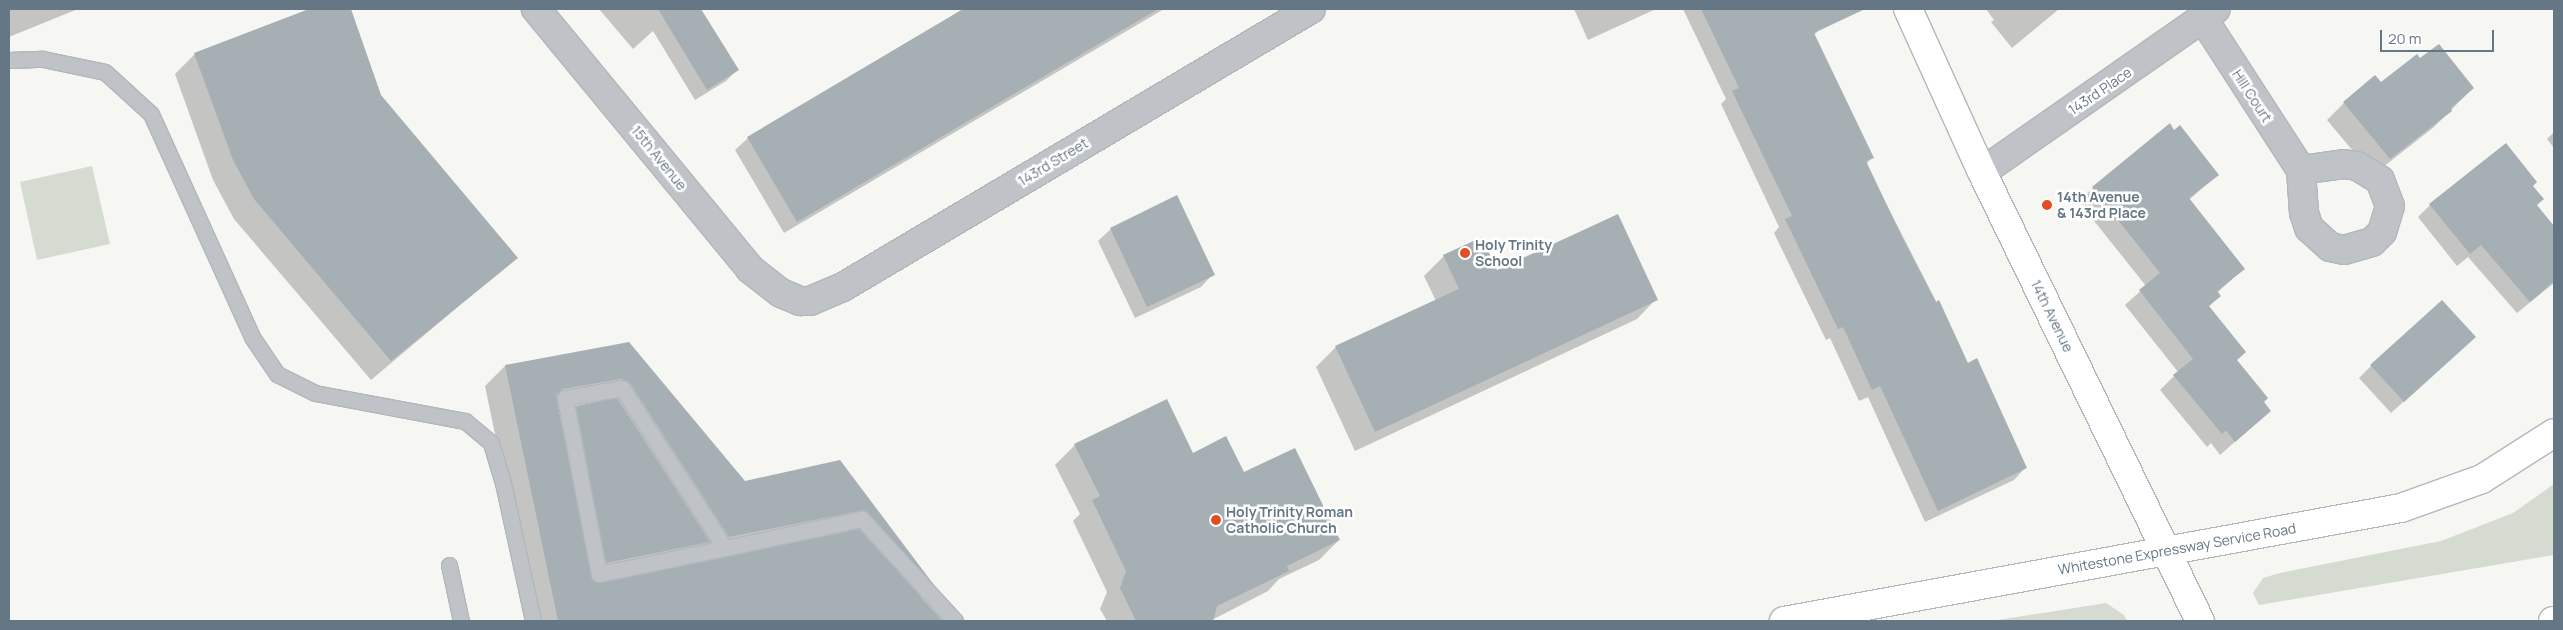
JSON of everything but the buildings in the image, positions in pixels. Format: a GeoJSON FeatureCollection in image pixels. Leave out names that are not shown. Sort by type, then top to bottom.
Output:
{"type":"FeatureCollection","features":[{"type":"Feature","properties":{"kind":"street","name":"15th Avenue"},"geometry":{"type":"LineString","coordinates":[[536,9],[750,269],[781,293],[792,297]]}},
{"type":"Feature","properties":{"kind":"street","name":"143rd Street"},"geometry":{"type":"LineString","coordinates":[[792,297],[810,301],[843,288],[1311,9]]}},
{"type":"Feature","properties":{"kind":"street","name":"14th Avenue"},"geometry":{"type":"LineString","coordinates":[[1908,9],[1982,172],[2198,618]]}},
{"type":"Feature","properties":{"kind":"street","name":"143rd Place"},"geometry":{"type":"LineString","coordinates":[[1982,172],[2210,14]]}},
{"type":"Feature","properties":{"kind":"street","name":"Hill Court"},"geometry":{"type":"LineString","coordinates":[[2210,14],[2301,170]]}},
{"type":"Feature","properties":{"kind":"street","name":"Whitestone Expressway Service Road"},"geometry":{"type":"LineString","coordinates":[[1784,621],[2370,514],[2430,500],[2506,466],[2554,433]]}},
{"type":"Feature","properties":{"kind":"lane"},"geometry":{"type":"LineString","coordinates":[[9,60],[43,59],[105,72],[150,114],[252,337],[277,374],[315,393],[465,421],[491,442],[503,483],[533,621]]}},
{"type":"Feature","properties":{"kind":"lane"},"geometry":{"type":"LineString","coordinates":[[725,548],[622,388],[565,398],[599,574],[725,548],[862,519],[954,621]]}},
{"type":"Feature","properties":{"kind":"lane"},"geometry":{"type":"LineString","coordinates":[[450,565],[461,621]]}},
{"type":"Feature","properties":{"kind":"shaded area"},"geometry":{"type":"Polygon","coordinates":[[[92,166],[110,244],[37,260],[20,182],[92,166]]]}},
{"type":"Feature","properties":{"kind":"shaded area"},"geometry":{"type":"Polygon","coordinates":[[[2554,484],[2554,555],[2259,605],[2253,593],[2263,578],[2280,573],[2441,541],[2513,513],[2554,484]]]}},
{"type":"Feature","properties":{"kind":"shaded area"},"geometry":{"type":"Polygon","coordinates":[[[2106,603],[2124,615],[2127,621],[1992,621],[2106,603]]]}},
{"type":"Feature","properties":{"kind":"place","name":"14th Avenue & 143rd Place"},"geometry":{"type":"Point","coordinates":[2047,205]}},
{"type":"Feature","properties":{"kind":"place","name":"Holy Trinity School"},"geometry":{"type":"Point","coordinates":[1465,253]}},
{"type":"Feature","properties":{"kind":"place","name":"Holy Trinity Roman Catholic Church"},"geometry":{"type":"Point","coordinates":[1216,520]}}]}
